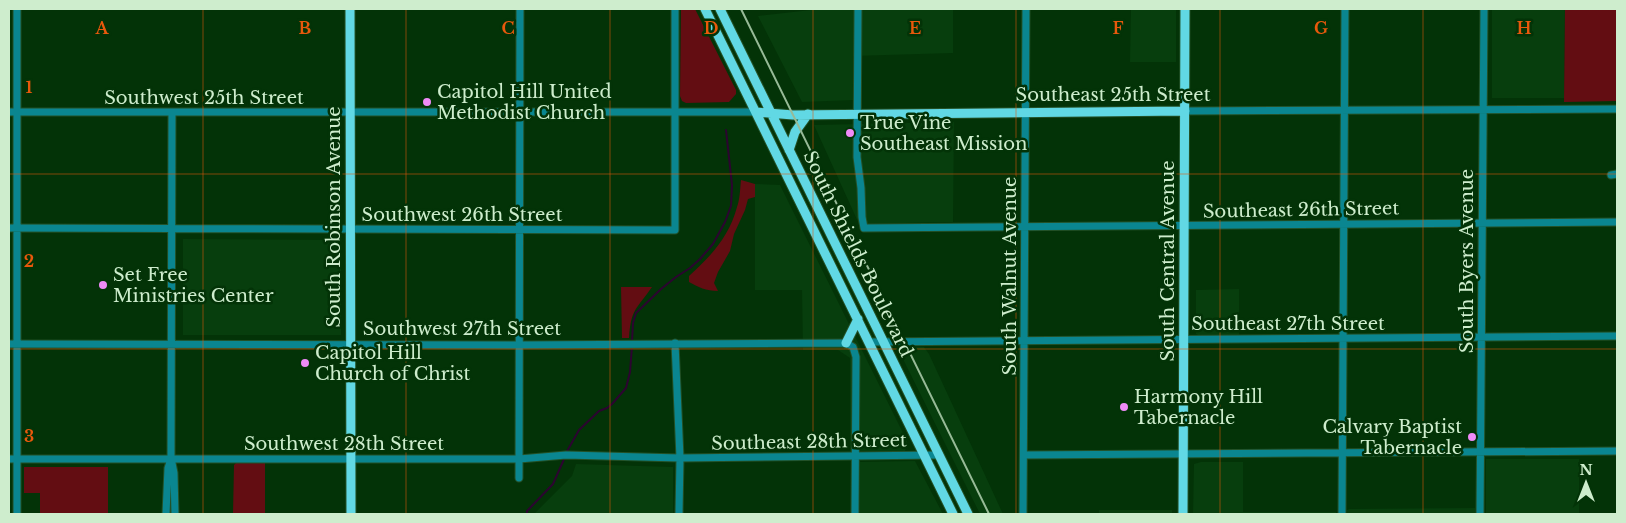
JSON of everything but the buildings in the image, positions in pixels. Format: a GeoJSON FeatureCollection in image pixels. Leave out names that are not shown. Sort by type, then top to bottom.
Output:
{"type":"FeatureCollection","features":[{"type":"Feature","properties":{"kind":"main road","name":"South Robinson Avenue"},"geometry":{"type":"LineString","coordinates":[[350,9],[351,514]]}},
{"type":"Feature","properties":{"kind":"main road","name":"South Shields Boulevard"},"geometry":{"type":"LineString","coordinates":[[705,9],[953,514]]}},
{"type":"Feature","properties":{"kind":"main road","name":"South Shields Boulevard"},"geometry":{"type":"LineString","coordinates":[[720,9],[968,514]]}},
{"type":"Feature","properties":{"kind":"main road","name":"South Central Avenue"},"geometry":{"type":"LineString","coordinates":[[1183,514],[1185,9]]}},
{"type":"Feature","properties":{"kind":"main road","name":"Southeast 25th Street"},"geometry":{"type":"LineString","coordinates":[[756,112],[771,114],[857,114],[1185,111]]}},
{"type":"Feature","properties":{"kind":"main road"},"geometry":{"type":"LineString","coordinates":[[789,150],[796,132],[808,114]]}},
{"type":"Feature","properties":{"kind":"main road"},"geometry":{"type":"LineString","coordinates":[[811,225],[823,219]]}},
{"type":"Feature","properties":{"kind":"main road"},"geometry":{"type":"LineString","coordinates":[[846,343],[858,320]]}},
{"type":"Feature","properties":{"kind":"street"},"geometry":{"type":"LineString","coordinates":[[17,9],[13,112],[18,228],[13,344],[12,459],[17,514]]}},
{"type":"Feature","properties":{"kind":"street"},"geometry":{"type":"LineString","coordinates":[[519,478],[520,9]]}},
{"type":"Feature","properties":{"kind":"street"},"geometry":{"type":"LineString","coordinates":[[675,9],[675,113]]}},
{"type":"Feature","properties":{"kind":"street"},"geometry":{"type":"LineString","coordinates":[[857,114],[858,9]]}},
{"type":"Feature","properties":{"kind":"street","name":"South Walnut Avenue"},"geometry":{"type":"LineString","coordinates":[[1023,514],[1026,9]]}},
{"type":"Feature","properties":{"kind":"street"},"geometry":{"type":"LineString","coordinates":[[1342,514],[1345,9]]}},
{"type":"Feature","properties":{"kind":"street","name":"South Byers Avenue"},"geometry":{"type":"LineString","coordinates":[[1480,514],[1484,9]]}},
{"type":"Feature","properties":{"kind":"street","name":"Southeast 25th Street"},"geometry":{"type":"LineString","coordinates":[[1185,111],[1617,108]]}},
{"type":"Feature","properties":{"kind":"street","name":"Southwest 25th Street"},"geometry":{"type":"LineString","coordinates":[[13,112],[610,113]]}},
{"type":"Feature","properties":{"kind":"street"},"geometry":{"type":"LineString","coordinates":[[172,112],[171,458],[174,473],[175,514]]}},
{"type":"Feature","properties":{"kind":"street","name":"Southeast 25th Street"},"geometry":{"type":"LineString","coordinates":[[610,113],[756,112]]}},
{"type":"Feature","properties":{"kind":"street","name":"Southwest 26th Street"},"geometry":{"type":"LineString","coordinates":[[9,228],[172,230],[675,230],[675,113]]}},
{"type":"Feature","properties":{"kind":"street","name":"Southeast 26th Street"},"geometry":{"type":"LineString","coordinates":[[857,114],[857,157],[864,228],[1617,222]]}},
{"type":"Feature","properties":{"kind":"street","name":"Southeast 27th Street"},"geometry":{"type":"LineString","coordinates":[[869,342],[1617,336]]}},
{"type":"Feature","properties":{"kind":"street"},"geometry":{"type":"LineString","coordinates":[[679,514],[680,458],[675,343],[846,343],[853,347],[856,354],[855,514]]}},
{"type":"Feature","properties":{"kind":"street","name":"Southwest 27th Street"},"geometry":{"type":"LineString","coordinates":[[13,344],[520,345],[675,343]]}},
{"type":"Feature","properties":{"kind":"street"},"geometry":{"type":"LineString","coordinates":[[1024,455],[1617,451]]}},
{"type":"Feature","properties":{"kind":"street","name":"Southeast 28th Street"},"geometry":{"type":"LineString","coordinates":[[680,458],[939,455]]}},
{"type":"Feature","properties":{"kind":"street","name":"Southwest 28th Street"},"geometry":{"type":"LineString","coordinates":[[12,459],[520,459],[566,456],[680,458]]}},
{"type":"Feature","properties":{"kind":"street"},"geometry":{"type":"LineString","coordinates":[[166,514],[168,468],[171,458]]}},
{"type":"Feature","properties":{"kind":"shaded area"},"geometry":{"type":"Polygon","coordinates":[[[681,9],[695,9],[736,90],[736,94],[729,102],[686,103],[682,101],[680,96],[681,9]]]}},
{"type":"Feature","properties":{"kind":"shaded area"},"geometry":{"type":"Polygon","coordinates":[[[820,9],[953,9],[953,53],[853,56],[853,100],[802,102],[758,16],[820,9]]]}},
{"type":"Feature","properties":{"kind":"shaded area"},"geometry":{"type":"Polygon","coordinates":[[[1131,9],[1176,9],[1176,62],[1130,62],[1131,9]]]}},
{"type":"Feature","properties":{"kind":"shaded area"},"geometry":{"type":"Polygon","coordinates":[[[1492,9],[1565,9],[1564,98],[1492,98],[1492,9]]]}},
{"type":"Feature","properties":{"kind":"shaded area"},"geometry":{"type":"Polygon","coordinates":[[[1565,9],[1617,9],[1617,101],[1564,102],[1565,9]]]}},
{"type":"Feature","properties":{"kind":"shaded area"},"geometry":{"type":"Polygon","coordinates":[[[954,122],[953,222],[859,224],[814,125],[954,122]]]}},
{"type":"Feature","properties":{"kind":"shaded area"},"geometry":{"type":"Polygon","coordinates":[[[741,180],[755,184],[755,197],[748,199],[734,234],[730,251],[718,272],[714,283],[718,291],[702,288],[689,282],[689,276],[712,253],[729,228],[738,204],[741,180]]]}},
{"type":"Feature","properties":{"kind":"shaded area"},"geometry":{"type":"Polygon","coordinates":[[[755,184],[780,185],[903,433],[908,444],[905,451],[850,451],[850,358],[838,350],[803,350],[802,290],[755,290],[755,184]]]}},
{"type":"Feature","properties":{"kind":"shaded area"},"geometry":{"type":"Polygon","coordinates":[[[183,239],[336,240],[341,245],[341,335],[183,335],[183,239]]]}},
{"type":"Feature","properties":{"kind":"shaded area"},"geometry":{"type":"Polygon","coordinates":[[[621,287],[652,287],[633,314],[629,338],[622,338],[621,287]]]}},
{"type":"Feature","properties":{"kind":"shaded area"},"geometry":{"type":"Polygon","coordinates":[[[1239,289],[1239,335],[1200,336],[1196,334],[1196,290],[1239,289]]]}},
{"type":"Feature","properties":{"kind":"shaded area"},"geometry":{"type":"Polygon","coordinates":[[[897,347],[924,347],[929,354],[1003,514],[980,514],[897,347]]]}},
{"type":"Feature","properties":{"kind":"shaded area"},"geometry":{"type":"Polygon","coordinates":[[[1486,459],[1579,459],[1579,514],[1486,514],[1486,459]]]}},
{"type":"Feature","properties":{"kind":"shaded area"},"geometry":{"type":"Polygon","coordinates":[[[915,461],[943,514],[860,514],[860,462],[915,461]]]}},
{"type":"Feature","properties":{"kind":"shaded area"},"geometry":{"type":"Polygon","coordinates":[[[1201,462],[1243,462],[1243,512],[1336,512],[1336,514],[1193,514],[1194,464],[1201,462]]]}},
{"type":"Feature","properties":{"kind":"shaded area"},"geometry":{"type":"Polygon","coordinates":[[[236,463],[265,463],[265,514],[233,514],[234,465],[236,463]]]}},
{"type":"Feature","properties":{"kind":"shaded area"},"geometry":{"type":"Polygon","coordinates":[[[576,464],[673,467],[673,514],[534,514],[572,476],[576,464]]]}},
{"type":"Feature","properties":{"kind":"shaded area"},"geometry":{"type":"Polygon","coordinates":[[[24,467],[108,467],[108,514],[40,514],[40,493],[24,493],[24,467]]]}},
{"type":"Feature","properties":{"kind":"shaded area"},"geometry":{"type":"Polygon","coordinates":[[[1475,508],[1475,514],[1347,514],[1349,509],[1475,508]]]}},
{"type":"Feature","properties":{"kind":"shaded area"},"geometry":{"type":"Polygon","coordinates":[[[1099,510],[1172,510],[1172,514],[1099,514],[1099,510]]]}},
{"type":"Feature","properties":{"kind":"waterway"},"geometry":{"type":"LineString","coordinates":[[632,341],[633,323],[636,313],[661,289],[700,259],[713,244],[725,222],[731,206],[732,185],[726,130]]}},
{"type":"Feature","properties":{"kind":"waterway"},"geometry":{"type":"LineString","coordinates":[[566,453],[579,430],[599,411],[612,404],[626,388],[630,372],[632,346]]}},
{"type":"Feature","properties":{"kind":"waterway"},"geometry":{"type":"LineString","coordinates":[[527,514],[527,511],[553,484],[565,457]]}},
{"type":"Feature","properties":{"kind":"railway"},"geometry":{"type":"LineString","coordinates":[[741,9],[989,514]]}},
{"type":"Feature","properties":{"kind":"place","name":"Capitol Hill United Methodist Church"},"geometry":{"type":"Point","coordinates":[427,102]}},
{"type":"Feature","properties":{"kind":"place","name":"True Vine Southeast Mission"},"geometry":{"type":"Point","coordinates":[850,133]}},
{"type":"Feature","properties":{"kind":"place","name":"Set Free Ministries Center"},"geometry":{"type":"Point","coordinates":[103,285]}},
{"type":"Feature","properties":{"kind":"place","name":"Capitol Hill Church of Christ"},"geometry":{"type":"Point","coordinates":[305,363]}},
{"type":"Feature","properties":{"kind":"place","name":"Harmony Hill Tabernacle"},"geometry":{"type":"Point","coordinates":[1124,407]}},
{"type":"Feature","properties":{"kind":"place","name":"Calvary Baptist Tabernacle"},"geometry":{"type":"Point","coordinates":[1472,437]}}]}
